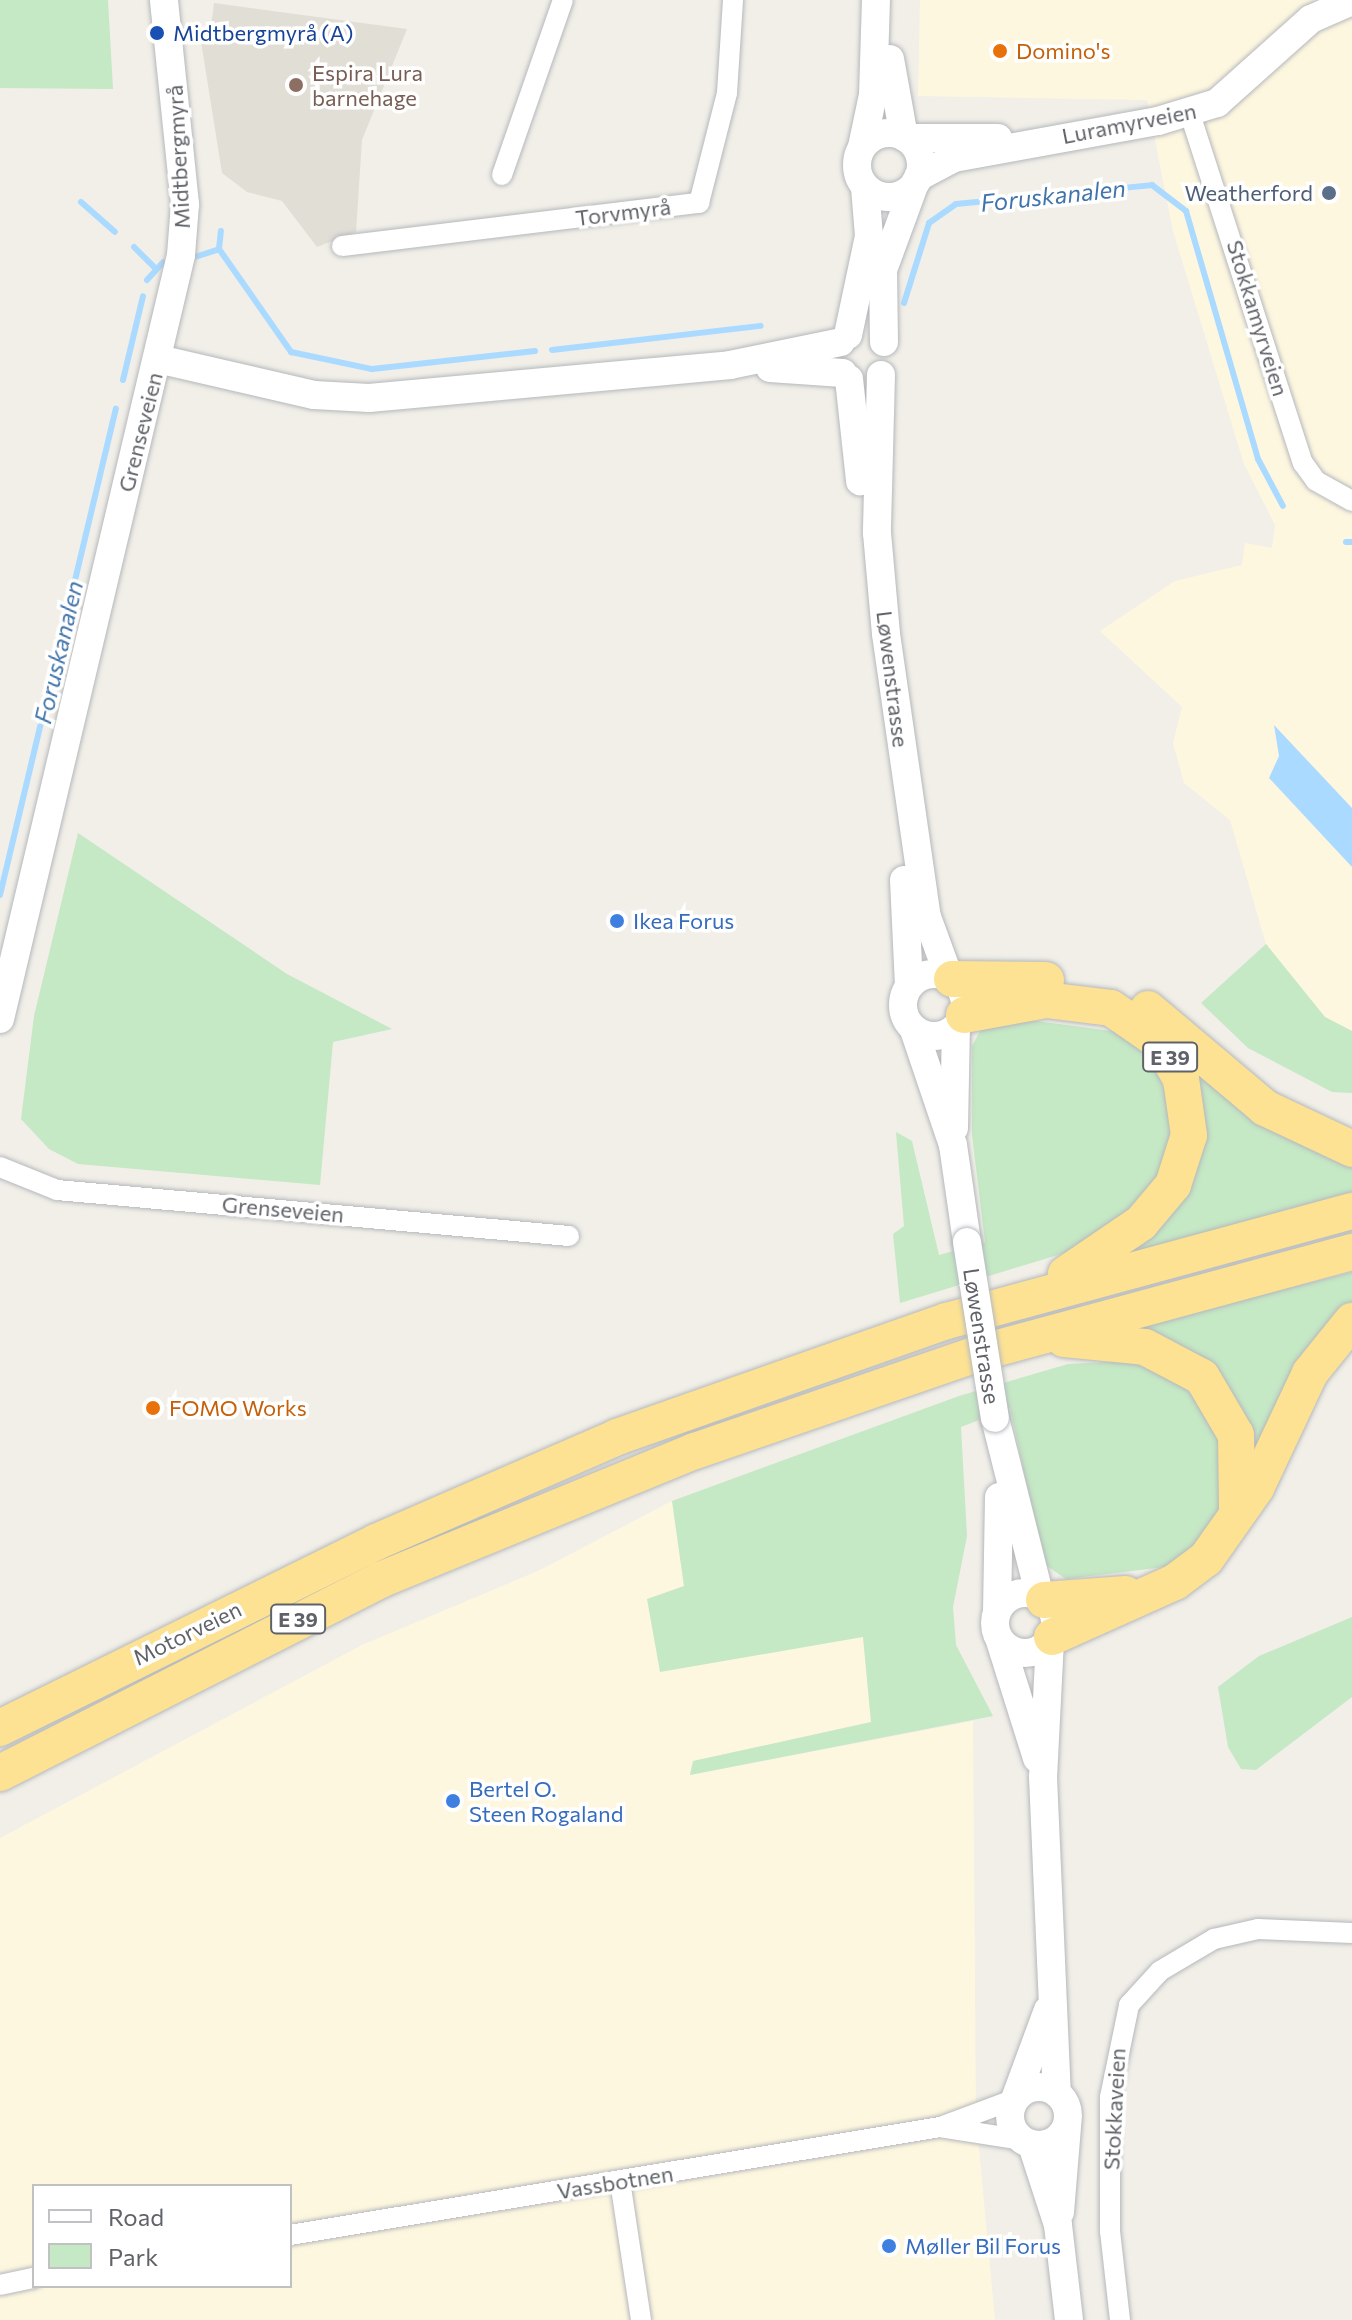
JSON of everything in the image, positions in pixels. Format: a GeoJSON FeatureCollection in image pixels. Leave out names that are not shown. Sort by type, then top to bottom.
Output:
{"type":"FeatureCollection","features":[{"type":"Feature","properties":{"kind":"highway","name":"E 39"},"geometry":{"type":"LineString","coordinates":[[951,978],[1053,980],[1131,999],[1174,1026],[1265,1108],[1352,1149]]}},
{"type":"Feature","properties":{"kind":"highway","name":"E 39"},"geometry":{"type":"LineString","coordinates":[[960,1022],[1046,1000],[1111,1008],[1159,1041],[1185,1090],[1186,1152],[1163,1199],[1038,1294]]}},
{"type":"Feature","properties":{"kind":"highway","name":"E 39"},"geometry":{"type":"LineString","coordinates":[[1038,1294],[1352,1211]]}},
{"type":"Feature","properties":{"kind":"highway","name":"E 39"},"geometry":{"type":"LineString","coordinates":[[0,1773],[247,1644],[486,1534],[749,1430],[1031,1338],[1352,1252]]}},
{"type":"Feature","properties":{"kind":"highway","name":"Motorveien"},"geometry":{"type":"LineString","coordinates":[[0,1728],[376,1542],[681,1413],[1038,1294]]}},
{"type":"Feature","properties":{"kind":"highway"},"geometry":{"type":"LineString","coordinates":[[1051,1639],[1194,1570],[1236,1519],[1310,1373],[1352,1321]]}},
{"type":"Feature","properties":{"kind":"highway","name":"E 39"},"geometry":{"type":"LineString","coordinates":[[1031,1338],[1145,1347],[1202,1377],[1236,1435],[1236,1519]]}},
{"type":"Feature","properties":{"kind":"highway"},"geometry":{"type":"LineString","coordinates":[[1042,1598],[1145,1594]]}},
{"type":"Feature","properties":{"kind":"main road","name":"Midtbergmyrå"},"geometry":{"type":"LineString","coordinates":[[158,359],[185,204],[164,0]]}},
{"type":"Feature","properties":{"kind":"main road"},"geometry":{"type":"LineString","coordinates":[[876,0],[873,95],[857,167],[865,187],[869,236],[845,338],[846,376],[881,375],[889,359],[884,342],[883,270],[917,180],[920,158],[905,137],[893,95],[889,0]]}},
{"type":"Feature","properties":{"kind":"main road","name":"Luramyrveien"},"geometry":{"type":"LineString","coordinates":[[917,180],[954,158],[1039,139],[1190,114],[1235,92],[1333,3]]}},
{"type":"Feature","properties":{"kind":"main road"},"geometry":{"type":"LineString","coordinates":[[862,147],[885,133],[905,137]]}},
{"type":"Feature","properties":{"kind":"main road","name":"Luramyrveien"},"geometry":{"type":"LineString","coordinates":[[905,137],[1039,139]]}},
{"type":"Feature","properties":{"kind":"main road"},"geometry":{"type":"LineString","coordinates":[[865,187],[892,196],[917,180]]}},
{"type":"Feature","properties":{"kind":"main road"},"geometry":{"type":"LineString","coordinates":[[845,338],[871,332],[884,342]]}},
{"type":"Feature","properties":{"kind":"main road","name":"Grenseveien"},"geometry":{"type":"LineString","coordinates":[[0,1019],[7,960],[158,359],[242,381],[355,398],[730,365],[845,338]]}},
{"type":"Feature","properties":{"kind":"main road","name":"Grenseveien"},"geometry":{"type":"LineString","coordinates":[[730,365],[846,376]]}},
{"type":"Feature","properties":{"kind":"main road","name":"Løwenstrasse"},"geometry":{"type":"LineString","coordinates":[[881,375],[876,504],[886,634],[927,917],[951,978]]}},
{"type":"Feature","properties":{"kind":"main road","name":"Løwenstrasse"},"geometry":{"type":"LineString","coordinates":[[846,376],[909,985]]}},
{"type":"Feature","properties":{"kind":"main road"},"geometry":{"type":"LineString","coordinates":[[928,974],[951,978],[964,995],[960,1022],[935,1037],[914,1030],[902,1008],[909,985],[928,974]]}},
{"type":"Feature","properties":{"kind":"main road","name":"Løwenstrasse"},"geometry":{"type":"LineString","coordinates":[[953,1145],[960,1022]]}},
{"type":"Feature","properties":{"kind":"main road","name":"Løwenstrasse"},"geometry":{"type":"LineString","coordinates":[[914,1030],[953,1145],[996,1425],[1042,1598]]}},
{"type":"Feature","properties":{"kind":"main road","name":"Løwenstrasse"},"geometry":{"type":"LineString","coordinates":[[996,1425],[997,1612]]}},
{"type":"Feature","properties":{"kind":"main road"},"geometry":{"type":"LineString","coordinates":[[1043,1777],[1000,1641],[997,1612],[1015,1595],[1042,1598],[1053,1613],[1043,1777],[1053,1909],[1051,2002],[1057,2093],[1067,2126],[1058,2225],[1069,2320]]}},
{"type":"Feature","properties":{"kind":"main road"},"geometry":{"type":"LineString","coordinates":[[1000,1641],[1025,1654],[1051,1639]]}},
{"type":"Feature","properties":{"kind":"main road"},"geometry":{"type":"LineString","coordinates":[[1051,2002],[1010,2116],[1027,2142],[1058,2225]]}},
{"type":"Feature","properties":{"kind":"main road"},"geometry":{"type":"LineString","coordinates":[[1015,2099],[1035,2087],[1057,2093]]}},
{"type":"Feature","properties":{"kind":"main road"},"geometry":{"type":"LineString","coordinates":[[1027,2142],[1053,2142],[1067,2126]]}},
{"type":"Feature","properties":{"kind":"street"},"geometry":{"type":"LineString","coordinates":[[502,175],[563,0]]}},
{"type":"Feature","properties":{"kind":"street","name":"Torvmyrå"},"geometry":{"type":"LineString","coordinates":[[342,246],[699,203],[727,93],[733,0]]}},
{"type":"Feature","properties":{"kind":"street","name":"Stokkamyrveien"},"geometry":{"type":"LineString","coordinates":[[1190,114],[1303,463],[1316,481],[1352,501]]}},
{"type":"Feature","properties":{"kind":"street","name":"Grenseveien"},"geometry":{"type":"LineString","coordinates":[[0,1167],[57,1190],[569,1236]]}},
{"type":"Feature","properties":{"kind":"street","name":"Stokkaveien"},"geometry":{"type":"LineString","coordinates":[[1120,2320],[1110,2243],[1110,2097],[1129,2005],[1160,1971],[1214,1939],[1258,1929],[1352,1933]]}},
{"type":"Feature","properties":{"kind":"street","name":"Vassbotnen"},"geometry":{"type":"LineString","coordinates":[[292,2235],[940,2127],[1015,2099]]}},
{"type":"Feature","properties":{"kind":"street","name":"Vassbotnen"},"geometry":{"type":"LineString","coordinates":[[940,2127],[1027,2142]]}},
{"type":"Feature","properties":{"kind":"street"},"geometry":{"type":"LineString","coordinates":[[620,2181],[641,2320]]}},
{"type":"Feature","properties":{"kind":"street"},"geometry":{"type":"LineString","coordinates":[[0,2285],[32,2278]]}},
{"type":"Feature","properties":{"kind":"shaded area"},"geometry":{"type":"Polygon","coordinates":[[[920,0],[1352,0],[1352,1031],[1325,1017],[1266,944],[1230,820],[1184,783],[1173,743],[1182,707],[1100,631],[1175,581],[1242,565],[1245,543],[1272,548],[1275,525],[1244,464],[1173,231],[1147,100],[918,96],[920,0]]]}},
{"type":"Feature","properties":{"kind":"shaded area","name":"Espira Lura barnehage"},"geometry":{"type":"Polygon","coordinates":[[[214,3],[407,29],[362,140],[356,232],[317,247],[282,201],[247,192],[222,173],[199,29],[211,27],[214,3]]]}},
{"type":"Feature","properties":{"kind":"shaded area"},"geometry":{"type":"Polygon","coordinates":[[[672,1501],[684,1587],[863,1637],[871,1722],[693,1761],[690,1775],[973,1721],[976,2116],[995,2320],[0,2320],[0,1838],[362,1645],[540,1570],[672,1501]]]}},
{"type":"Feature","properties":{"kind":"green space"},"geometry":{"type":"Polygon","coordinates":[[[0,0],[108,0],[113,89],[0,88],[0,0]]]}},
{"type":"Feature","properties":{"kind":"green space"},"geometry":{"type":"Polygon","coordinates":[[[78,833],[287,974],[392,1029],[333,1042],[320,1185],[78,1164],[49,1149],[21,1119],[34,1016],[78,833]]]}},
{"type":"Feature","properties":{"kind":"green space"},"geometry":{"type":"Polygon","coordinates":[[[1266,944],[1325,1017],[1352,1031],[1352,1093],[1332,1092],[1248,1048],[1201,1003],[1266,944]]]}},
{"type":"Feature","properties":{"kind":"green space"},"geometry":{"type":"Polygon","coordinates":[[[1029,1020],[1119,1032],[1151,1057],[1177,1123],[1156,1186],[1124,1223],[1071,1251],[900,1303],[893,1234],[904,1226],[896,1132],[912,1141],[939,1255],[985,1242],[972,1135],[972,1046],[985,1022],[1029,1020]]]}},
{"type":"Feature","properties":{"kind":"green space"},"geometry":{"type":"Polygon","coordinates":[[[1182,1063],[1352,1160],[1352,1200],[1122,1259],[1177,1205],[1182,1063]]]}},
{"type":"Feature","properties":{"kind":"green space"},"geometry":{"type":"Polygon","coordinates":[[[1352,1272],[1352,1304],[1258,1464],[1245,1434],[1135,1327],[1352,1272]]]}},
{"type":"Feature","properties":{"kind":"green space"},"geometry":{"type":"Polygon","coordinates":[[[1126,1361],[1168,1375],[1214,1413],[1229,1491],[1216,1528],[1181,1565],[1066,1579],[1044,1564],[1010,1408],[961,1427],[967,1536],[953,1607],[956,1645],[993,1716],[690,1775],[693,1761],[871,1722],[863,1637],[660,1672],[647,1599],[684,1586],[672,1501],[959,1396],[1068,1364],[1126,1361]]]}},
{"type":"Feature","properties":{"kind":"green space"},"geometry":{"type":"Polygon","coordinates":[[[1352,1617],[1352,1697],[1256,1770],[1241,1769],[1228,1747],[1218,1687],[1259,1656],[1352,1617]]]}},
{"type":"Feature","properties":{"kind":"water"},"geometry":{"type":"Polygon","coordinates":[[[1274,725],[1352,808],[1352,867],[1269,778],[1279,756],[1274,725]]]}},
{"type":"Feature","properties":{"kind":"waterway","name":"Foruskanalen"},"geometry":{"type":"LineString","coordinates":[[904,303],[929,223],[956,204],[1152,185],[1186,211],[1258,459],[1283,506]]}},
{"type":"Feature","properties":{"kind":"waterway"},"geometry":{"type":"LineString","coordinates":[[81,202],[115,232]]}},
{"type":"Feature","properties":{"kind":"waterway","name":"Foruskanalen"},"geometry":{"type":"LineString","coordinates":[[195,257],[219,249],[221,231]]}},
{"type":"Feature","properties":{"kind":"waterway"},"geometry":{"type":"LineString","coordinates":[[134,247],[155,268]]}},
{"type":"Feature","properties":{"kind":"waterway","name":"Foruskanalen"},"geometry":{"type":"LineString","coordinates":[[219,249],[291,352],[372,369],[535,351]]}},
{"type":"Feature","properties":{"kind":"waterway","name":"Foruskanalen"},"geometry":{"type":"LineString","coordinates":[[147,280],[163,262]]}},
{"type":"Feature","properties":{"kind":"waterway","name":"Foruskanalen"},"geometry":{"type":"LineString","coordinates":[[123,380],[143,296]]}},
{"type":"Feature","properties":{"kind":"waterway","name":"Foruskanalen"},"geometry":{"type":"LineString","coordinates":[[552,350],[761,326]]}},
{"type":"Feature","properties":{"kind":"waterway","name":"Foruskanalen"},"geometry":{"type":"LineString","coordinates":[[0,895],[116,409]]}},
{"type":"Feature","properties":{"kind":"waterway","name":"Foruskanalen"},"geometry":{"type":"LineString","coordinates":[[1346,542],[1352,542]]}},
{"type":"Feature","properties":{"kind":"place","name":"Midtbergmyrå (A)"},"geometry":{"type":"Point","coordinates":[157,33]}},
{"type":"Feature","properties":{"kind":"place","name":"Domino's"},"geometry":{"type":"Point","coordinates":[1000,51]}},
{"type":"Feature","properties":{"kind":"place","name":"Espira Lura barnehage"},"geometry":{"type":"Point","coordinates":[296,85]}},
{"type":"Feature","properties":{"kind":"place","name":"Weatherford"},"geometry":{"type":"Point","coordinates":[1329,193]}},
{"type":"Feature","properties":{"kind":"place","name":"Ikea Forus"},"geometry":{"type":"Point","coordinates":[617,921]}},
{"type":"Feature","properties":{"kind":"place","name":"FOMO Works"},"geometry":{"type":"Point","coordinates":[153,1408]}},
{"type":"Feature","properties":{"kind":"place","name":"Bertel O. Steen Rogaland"},"geometry":{"type":"Point","coordinates":[453,1801]}},
{"type":"Feature","properties":{"kind":"place","name":"Møller Bil Forus"},"geometry":{"type":"Point","coordinates":[889,2246]}}]}
